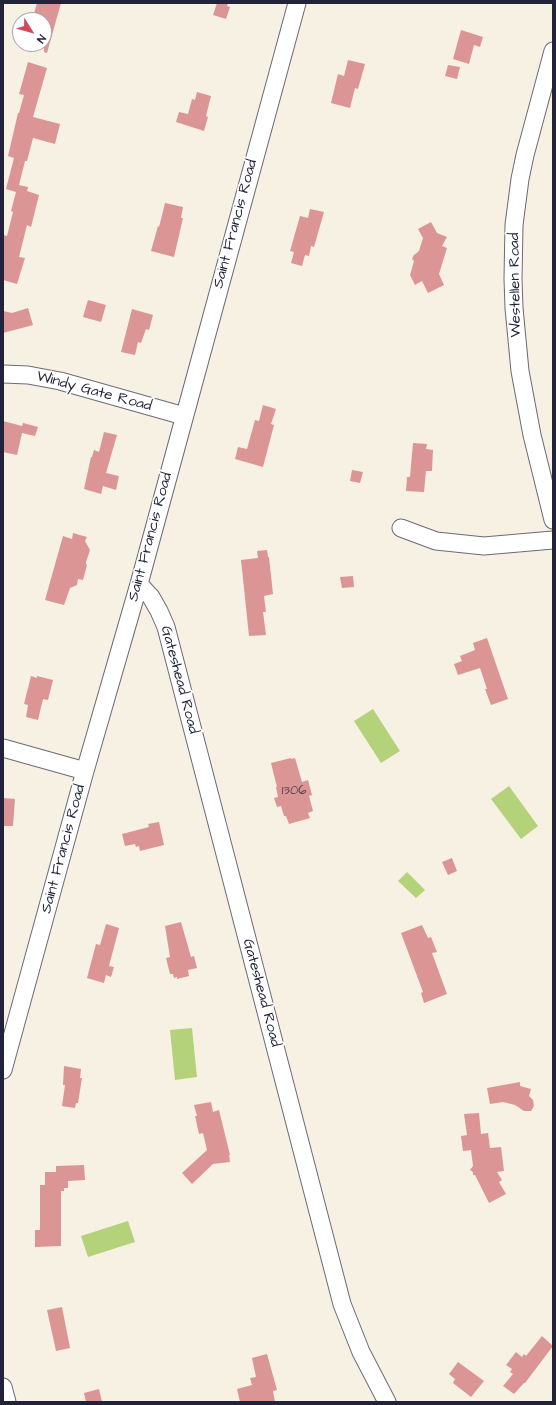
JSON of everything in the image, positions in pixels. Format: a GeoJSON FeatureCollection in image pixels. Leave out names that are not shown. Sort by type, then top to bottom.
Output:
{"type":"FeatureCollection","features":[{"type":"Feature","properties":{"kind":"street","name":"Saint Francis Road"},"geometry":{"type":"LineString","coordinates":[[3,1070],[85,771],[139,584],[297,3]]}},
{"type":"Feature","properties":{"kind":"street","name":"Westellen Road"},"geometry":{"type":"LineString","coordinates":[[553,52],[520,179],[514,224],[513,279],[514,315],[520,371],[532,435],[553,520]]}},
{"type":"Feature","properties":{"kind":"street","name":"Windy Gate Road"},"geometry":{"type":"LineString","coordinates":[[3,374],[28,375],[60,381],[184,416]]}},
{"type":"Feature","properties":{"kind":"street"},"geometry":{"type":"LineString","coordinates":[[401,528],[436,541],[470,545],[484,546],[553,540]]}},
{"type":"Feature","properties":{"kind":"street","name":"Gateshead Road"},"geometry":{"type":"LineString","coordinates":[[139,584],[151,597],[166,627],[342,1304],[361,1352],[388,1402]]}},
{"type":"Feature","properties":{"kind":"street"},"geometry":{"type":"LineString","coordinates":[[3,748],[85,771]]}},
{"type":"Feature","properties":{"kind":"street"},"geometry":{"type":"LineString","coordinates":[[3,1387],[7,1402]]}},
{"type":"Feature","properties":{"kind":"green space"},"geometry":{"type":"Polygon","coordinates":[[[373,709],[400,751],[381,763],[354,721],[373,709]]]}},
{"type":"Feature","properties":{"kind":"green space"},"geometry":{"type":"Polygon","coordinates":[[[509,786],[538,826],[521,839],[491,799],[509,786]]]}},
{"type":"Feature","properties":{"kind":"green space"},"geometry":{"type":"Polygon","coordinates":[[[407,872],[425,890],[416,898],[398,881],[407,872]]]}},
{"type":"Feature","properties":{"kind":"green space"},"geometry":{"type":"Polygon","coordinates":[[[192,1028],[197,1077],[175,1080],[170,1030],[192,1028]]]}},
{"type":"Feature","properties":{"kind":"green space"},"geometry":{"type":"Polygon","coordinates":[[[128,1221],[135,1242],[88,1257],[81,1236],[128,1221]]]}},
{"type":"Feature","properties":{"kind":"building"},"geometry":{"type":"Polygon","coordinates":[[[37,3],[61,3],[52,35],[52,12],[34,12],[37,3]]]}},
{"type":"Feature","properties":{"kind":"building"},"geometry":{"type":"Polygon","coordinates":[[[217,3],[228,3],[227,6],[230,7],[226,19],[213,15],[217,3]]]}},
{"type":"Feature","properties":{"kind":"building"},"geometry":{"type":"Polygon","coordinates":[[[461,30],[483,37],[480,47],[474,45],[469,64],[453,59],[461,30]]]}},
{"type":"Feature","properties":{"kind":"building"},"geometry":{"type":"Polygon","coordinates":[[[348,60],[365,64],[358,89],[355,88],[350,108],[331,103],[338,74],[344,76],[348,60]]]}},
{"type":"Feature","properties":{"kind":"building"},"geometry":{"type":"Polygon","coordinates":[[[28,62],[47,68],[33,117],[60,124],[55,144],[33,138],[27,161],[25,161],[19,185],[28,187],[27,191],[39,195],[31,227],[27,225],[19,257],[25,258],[17,284],[3,280],[3,235],[7,236],[16,192],[6,189],[14,158],[8,156],[18,113],[24,95],[19,94],[28,62]]]}},
{"type":"Feature","properties":{"kind":"building"},"geometry":{"type":"Polygon","coordinates":[[[448,65],[460,67],[457,79],[445,76],[448,65]]]}},
{"type":"Feature","properties":{"kind":"building"},"geometry":{"type":"Polygon","coordinates":[[[197,92],[211,96],[204,131],[176,122],[179,112],[188,114],[192,99],[195,100],[197,92]]]}},
{"type":"Feature","properties":{"kind":"building"},"geometry":{"type":"Polygon","coordinates":[[[165,203],[183,207],[181,218],[183,218],[174,257],[151,251],[165,203]]]}},
{"type":"Feature","properties":{"kind":"building"},"geometry":{"type":"Polygon","coordinates":[[[310,209],[324,212],[314,247],[311,246],[309,256],[305,255],[302,266],[291,263],[294,252],[290,251],[300,216],[308,218],[310,209]]]}},
{"type":"Feature","properties":{"kind":"building"},"geometry":{"type":"Polygon","coordinates":[[[431,222],[437,233],[447,237],[442,246],[447,248],[439,274],[444,285],[428,293],[422,281],[415,285],[410,275],[414,261],[412,259],[419,251],[423,238],[418,229],[431,222]]]}},
{"type":"Feature","properties":{"kind":"building"},"geometry":{"type":"Polygon","coordinates":[[[88,300],[106,305],[101,322],[83,317],[88,300]]]}},
{"type":"Feature","properties":{"kind":"building"},"geometry":{"type":"Polygon","coordinates":[[[28,308],[33,325],[3,333],[3,311],[12,313],[28,308]]]}},
{"type":"Feature","properties":{"kind":"building"},"geometry":{"type":"Polygon","coordinates":[[[132,309],[153,315],[149,330],[146,329],[141,343],[138,342],[135,355],[121,352],[132,309]]]}},
{"type":"Feature","properties":{"kind":"building"},"geometry":{"type":"Polygon","coordinates":[[[263,405],[276,409],[271,424],[274,425],[263,467],[235,459],[238,447],[247,449],[255,420],[259,421],[263,405]]]}},
{"type":"Feature","properties":{"kind":"building"},"geometry":{"type":"Polygon","coordinates":[[[3,421],[22,426],[23,423],[38,427],[35,436],[22,433],[17,455],[3,452],[3,421]]]}},
{"type":"Feature","properties":{"kind":"building"},"geometry":{"type":"Polygon","coordinates":[[[104,432],[117,435],[106,473],[119,476],[116,490],[103,486],[101,494],[84,489],[91,457],[94,450],[99,452],[104,432]]]}},
{"type":"Feature","properties":{"kind":"building"},"geometry":{"type":"Polygon","coordinates":[[[413,443],[427,444],[426,449],[433,450],[432,471],[426,471],[424,492],[406,491],[407,477],[410,477],[413,443]]]}},
{"type":"Feature","properties":{"kind":"building"},"geometry":{"type":"Polygon","coordinates":[[[352,470],[363,472],[360,483],[350,481],[352,470]]]}},
{"type":"Feature","properties":{"kind":"building"},"geometry":{"type":"Polygon","coordinates":[[[73,533],[87,537],[85,541],[90,550],[83,580],[78,579],[77,585],[70,588],[64,605],[45,600],[63,536],[72,539],[73,533]]]}},
{"type":"Feature","properties":{"kind":"building"},"geometry":{"type":"Polygon","coordinates":[[[267,550],[273,594],[264,596],[266,612],[263,612],[266,635],[249,636],[241,560],[258,558],[257,551],[267,550]]]}},
{"type":"Feature","properties":{"kind":"building"},"geometry":{"type":"Polygon","coordinates":[[[353,576],[354,587],[342,588],[340,577],[353,576]]]}},
{"type":"Feature","properties":{"kind":"building"},"geometry":{"type":"Polygon","coordinates":[[[487,638],[508,699],[491,705],[480,668],[458,675],[454,664],[462,661],[460,656],[475,650],[473,643],[487,638]]]}},
{"type":"Feature","properties":{"kind":"building"},"geometry":{"type":"Polygon","coordinates":[[[31,676],[53,680],[48,700],[43,699],[38,720],[26,717],[28,705],[24,704],[31,676]]]}},
{"type":"Feature","properties":{"kind":"building"},"geometry":{"type":"Polygon","coordinates":[[[295,758],[302,782],[308,780],[312,795],[309,796],[313,811],[308,813],[310,818],[289,824],[286,816],[284,816],[281,806],[277,807],[274,798],[278,797],[271,763],[295,758]]]}},
{"type":"Feature","properties":{"kind":"building"},"geometry":{"type":"Polygon","coordinates":[[[3,798],[15,799],[13,826],[3,826],[3,798]]]}},
{"type":"Feature","properties":{"kind":"building"},"geometry":{"type":"Polygon","coordinates":[[[159,822],[164,845],[140,851],[139,846],[136,847],[135,844],[125,846],[122,834],[149,827],[148,824],[159,822]]]}},
{"type":"Feature","properties":{"kind":"building"},"geometry":{"type":"Polygon","coordinates":[[[452,858],[457,871],[448,875],[442,862],[452,858]]]}},
{"type":"Feature","properties":{"kind":"building"},"geometry":{"type":"Polygon","coordinates":[[[181,922],[191,957],[194,956],[197,968],[188,970],[189,976],[177,979],[177,977],[174,978],[173,974],[170,974],[166,958],[170,957],[165,926],[181,922]]]}},
{"type":"Feature","properties":{"kind":"building"},"geometry":{"type":"Polygon","coordinates":[[[106,924],[119,928],[109,966],[114,967],[111,977],[106,975],[104,983],[87,978],[96,944],[100,945],[106,924]]]}},
{"type":"Feature","properties":{"kind":"building"},"geometry":{"type":"Polygon","coordinates":[[[422,925],[428,938],[431,937],[437,952],[432,953],[447,994],[424,1003],[421,993],[423,992],[401,933],[422,925]]]}},
{"type":"Feature","properties":{"kind":"building"},"geometry":{"type":"Polygon","coordinates":[[[64,1066],[81,1069],[80,1078],[82,1078],[78,1103],[76,1103],[75,1108],[62,1106],[65,1085],[63,1085],[64,1066]]]}},
{"type":"Feature","properties":{"kind":"building"},"geometry":{"type":"Polygon","coordinates":[[[520,1082],[520,1086],[531,1089],[529,1096],[533,1100],[534,1106],[531,1111],[524,1111],[515,1105],[503,1102],[490,1104],[487,1088],[520,1082]]]}},
{"type":"Feature","properties":{"kind":"building"},"geometry":{"type":"Polygon","coordinates":[[[211,1102],[213,1112],[219,1110],[230,1155],[230,1162],[213,1164],[192,1184],[182,1173],[207,1150],[203,1133],[199,1134],[194,1105],[211,1102]]]}},
{"type":"Feature","properties":{"kind":"building"},"geometry":{"type":"Polygon","coordinates":[[[479,1113],[481,1134],[488,1133],[490,1148],[501,1147],[504,1171],[497,1172],[502,1180],[499,1182],[506,1194],[489,1203],[475,1175],[473,1175],[473,1172],[470,1170],[473,1166],[471,1150],[463,1151],[461,1136],[467,1135],[464,1114],[479,1113]]]}},
{"type":"Feature","properties":{"kind":"building"},"geometry":{"type":"Polygon","coordinates":[[[84,1165],[85,1180],[68,1181],[68,1188],[64,1188],[64,1191],[61,1191],[61,1246],[35,1247],[35,1230],[40,1230],[40,1185],[45,1185],[45,1172],[56,1172],[56,1166],[84,1165]]]}},
{"type":"Feature","properties":{"kind":"building"},"geometry":{"type":"Polygon","coordinates":[[[62,1307],[70,1348],[56,1351],[47,1310],[62,1307]]]}},
{"type":"Feature","properties":{"kind":"building"},"geometry":{"type":"Polygon","coordinates":[[[542,1336],[553,1346],[525,1383],[514,1394],[503,1386],[513,1374],[510,1372],[512,1369],[506,1365],[516,1352],[522,1357],[524,1354],[526,1356],[542,1336]]]}},
{"type":"Feature","properties":{"kind":"building"},"geometry":{"type":"Polygon","coordinates":[[[267,1354],[277,1390],[273,1391],[275,1402],[240,1402],[237,1389],[252,1385],[250,1378],[256,1377],[252,1358],[267,1354]]]}},
{"type":"Feature","properties":{"kind":"building"},"geometry":{"type":"Polygon","coordinates":[[[458,1362],[484,1381],[471,1397],[453,1383],[455,1379],[449,1374],[458,1362]]]}},
{"type":"Feature","properties":{"kind":"building"},"geometry":{"type":"Polygon","coordinates":[[[99,1389],[102,1402],[86,1402],[84,1393],[99,1389]]]}}]}
